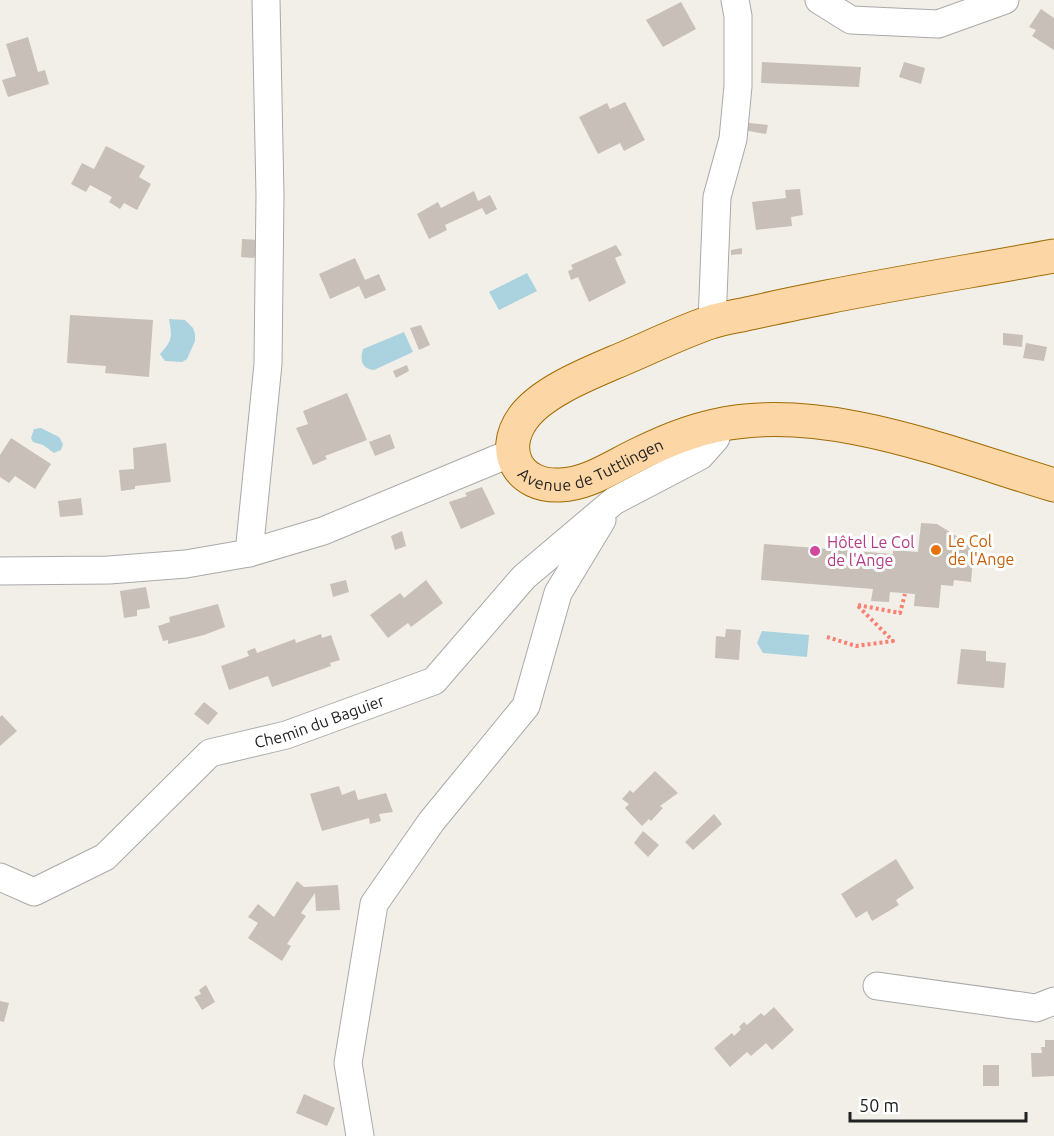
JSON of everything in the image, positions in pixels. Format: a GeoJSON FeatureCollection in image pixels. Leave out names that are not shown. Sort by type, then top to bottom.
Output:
{"type":"FeatureCollection","features":[{"type":"Feature","properties":{"kind":"main road","name":"Avenue de Tuttlingen"},"geometry":{"type":"LineString","coordinates":[[1054,256],[799,302],[711,322],[582,376],[553,394],[525,416],[517,428],[513,454],[517,468],[528,477],[543,484],[560,485],[583,482],[640,453],[689,432],[717,425],[766,419],[810,420],[926,446],[1054,485]]}},
{"type":"Feature","properties":{"kind":"street"},"geometry":{"type":"LineString","coordinates":[[249,553],[268,364],[270,195],[266,0]]}},
{"type":"Feature","properties":{"kind":"street"},"geometry":{"type":"LineString","coordinates":[[711,322],[717,197],[733,139],[738,86],[738,16],[735,0]]}},
{"type":"Feature","properties":{"kind":"street"},"geometry":{"type":"LineString","coordinates":[[819,0],[851,20],[938,24],[1005,0]]}},
{"type":"Feature","properties":{"kind":"street","name":"Chemin du Baguier"},"geometry":{"type":"LineString","coordinates":[[0,877],[34,892],[105,857],[210,753],[286,735],[434,681],[524,577],[614,501],[700,456],[716,438],[717,425]]}},
{"type":"Feature","properties":{"kind":"street"},"geometry":{"type":"LineString","coordinates":[[0,571],[109,570],[186,564],[249,553],[323,531],[478,466],[513,454]]}},
{"type":"Feature","properties":{"kind":"street"},"geometry":{"type":"LineString","coordinates":[[360,1136],[348,1064],[375,904],[430,822],[526,706],[558,593],[614,501]]}},
{"type":"Feature","properties":{"kind":"street"},"geometry":{"type":"LineString","coordinates":[[878,986],[1036,1008],[1054,1001]]}},
{"type":"Feature","properties":{"kind":"path"},"geometry":{"type":"LineString","coordinates":[[826,637],[856,646],[893,641],[857,605],[900,613],[905,594]]}},
{"type":"Feature","properties":{"kind":"water"},"geometry":{"type":"Polygon","coordinates":[[[527,273],[537,291],[499,310],[489,292],[527,273]]]}},
{"type":"Feature","properties":{"kind":"water"},"geometry":{"type":"Polygon","coordinates":[[[169,319],[185,320],[193,328],[195,334],[195,341],[187,359],[182,362],[165,361],[160,354],[170,338],[169,319]]]}},
{"type":"Feature","properties":{"kind":"water"},"geometry":{"type":"Polygon","coordinates":[[[404,332],[413,352],[374,370],[364,366],[363,349],[404,332]]]}},
{"type":"Feature","properties":{"kind":"water"},"geometry":{"type":"Polygon","coordinates":[[[41,428],[59,437],[63,444],[61,450],[54,453],[43,445],[33,442],[31,438],[34,429],[41,428]]]}},
{"type":"Feature","properties":{"kind":"water"},"geometry":{"type":"Polygon","coordinates":[[[762,631],[809,635],[807,657],[763,653],[757,643],[762,631]]]}},
{"type":"Feature","properties":{"kind":"building"},"geometry":{"type":"Polygon","coordinates":[[[681,2],[696,29],[663,47],[646,20],[681,2]]]}},
{"type":"Feature","properties":{"kind":"building"},"geometry":{"type":"Polygon","coordinates":[[[1041,9],[1054,18],[1054,50],[1032,36],[1036,30],[1029,27],[1041,9]]]}},
{"type":"Feature","properties":{"kind":"building"},"geometry":{"type":"Polygon","coordinates":[[[28,37],[38,72],[45,70],[49,84],[8,97],[2,80],[16,76],[6,44],[28,37]]]}},
{"type":"Feature","properties":{"kind":"building"},"geometry":{"type":"Polygon","coordinates":[[[762,62],[861,67],[859,87],[761,83],[762,62]]]}},
{"type":"Feature","properties":{"kind":"building"},"geometry":{"type":"Polygon","coordinates":[[[904,62],[925,68],[921,84],[899,77],[904,62]]]}},
{"type":"Feature","properties":{"kind":"building"},"geometry":{"type":"Polygon","coordinates":[[[625,102],[645,140],[624,151],[620,143],[598,154],[579,117],[607,103],[610,109],[625,102]]]}},
{"type":"Feature","properties":{"kind":"building"},"geometry":{"type":"Polygon","coordinates":[[[740,122],[768,125],[766,134],[738,129],[740,122]]]}},
{"type":"Feature","properties":{"kind":"building"},"geometry":{"type":"Polygon","coordinates":[[[106,146],[145,166],[139,177],[151,184],[137,210],[124,203],[120,209],[109,202],[112,197],[90,185],[86,192],[71,184],[82,163],[94,169],[106,146]]]}},
{"type":"Feature","properties":{"kind":"building"},"geometry":{"type":"Polygon","coordinates":[[[800,189],[803,215],[791,217],[792,226],[756,230],[752,202],[786,198],[785,190],[800,189]]]}},
{"type":"Feature","properties":{"kind":"building"},"geometry":{"type":"Polygon","coordinates":[[[474,191],[478,201],[490,195],[497,209],[486,215],[482,208],[445,225],[447,230],[429,239],[417,214],[438,202],[441,208],[474,191]]]}},
{"type":"Feature","properties":{"kind":"building"},"geometry":{"type":"Polygon","coordinates":[[[242,239],[262,240],[261,253],[253,258],[241,257],[242,239]]]}},
{"type":"Feature","properties":{"kind":"building"},"geometry":{"type":"Polygon","coordinates":[[[616,245],[622,255],[615,258],[626,283],[589,302],[578,277],[571,280],[568,271],[573,269],[571,265],[616,245]]]}},
{"type":"Feature","properties":{"kind":"building"},"geometry":{"type":"Polygon","coordinates":[[[742,248],[742,254],[731,255],[731,250],[742,248]]]}},
{"type":"Feature","properties":{"kind":"building"},"geometry":{"type":"Polygon","coordinates":[[[355,258],[365,280],[379,274],[386,290],[365,299],[359,286],[330,299],[319,274],[355,258]]]}},
{"type":"Feature","properties":{"kind":"building"},"geometry":{"type":"Polygon","coordinates":[[[70,315],[153,320],[149,377],[105,373],[106,366],[67,363],[70,315]]]}},
{"type":"Feature","properties":{"kind":"building"},"geometry":{"type":"Polygon","coordinates":[[[421,325],[430,345],[419,350],[410,328],[421,325]]]}},
{"type":"Feature","properties":{"kind":"building"},"geometry":{"type":"Polygon","coordinates":[[[1003,333],[1023,335],[1022,347],[1003,345],[1003,333]]]}},
{"type":"Feature","properties":{"kind":"building"},"geometry":{"type":"Polygon","coordinates":[[[1026,343],[1047,347],[1044,361],[1023,358],[1026,343]]]}},
{"type":"Feature","properties":{"kind":"building"},"geometry":{"type":"Polygon","coordinates":[[[407,365],[409,371],[396,378],[393,371],[407,365]]]}},
{"type":"Feature","properties":{"kind":"building"},"geometry":{"type":"Polygon","coordinates":[[[347,393],[367,440],[325,456],[327,459],[313,465],[296,428],[308,424],[303,411],[347,393]]]}},
{"type":"Feature","properties":{"kind":"building"},"geometry":{"type":"Polygon","coordinates":[[[390,434],[395,448],[375,456],[369,442],[390,434]]]}},
{"type":"Feature","properties":{"kind":"building"},"geometry":{"type":"Polygon","coordinates":[[[11,438],[51,464],[35,489],[15,476],[9,483],[0,477],[0,455],[11,438]]]}},
{"type":"Feature","properties":{"kind":"building"},"geometry":{"type":"Polygon","coordinates":[[[166,443],[171,482],[135,486],[135,489],[121,491],[119,470],[134,469],[133,448],[166,443]]]}},
{"type":"Feature","properties":{"kind":"building"},"geometry":{"type":"Polygon","coordinates":[[[482,487],[495,514],[461,529],[449,502],[467,496],[465,493],[482,487]]]}},
{"type":"Feature","properties":{"kind":"building"},"geometry":{"type":"Polygon","coordinates":[[[81,498],[83,515],[60,517],[58,501],[81,498]]]}},
{"type":"Feature","properties":{"kind":"building"},"geometry":{"type":"Polygon","coordinates":[[[921,523],[937,524],[974,547],[971,582],[954,580],[953,586],[941,585],[939,608],[914,606],[915,594],[890,592],[889,602],[871,601],[873,589],[761,580],[764,544],[893,554],[893,550],[918,552],[921,523]]]}},
{"type":"Feature","properties":{"kind":"building"},"geometry":{"type":"Polygon","coordinates":[[[402,531],[406,546],[395,550],[391,536],[402,531]]]}},
{"type":"Feature","properties":{"kind":"building"},"geometry":{"type":"Polygon","coordinates":[[[346,580],[349,592],[333,597],[330,584],[346,580]]]}},
{"type":"Feature","properties":{"kind":"building"},"geometry":{"type":"Polygon","coordinates":[[[426,580],[443,603],[411,627],[408,623],[388,638],[370,615],[400,593],[404,598],[426,580]]]}},
{"type":"Feature","properties":{"kind":"building"},"geometry":{"type":"Polygon","coordinates":[[[146,587],[150,608],[137,610],[137,616],[124,618],[120,591],[146,587]]]}},
{"type":"Feature","properties":{"kind":"building"},"geometry":{"type":"Polygon","coordinates":[[[218,604],[225,627],[168,644],[168,640],[163,641],[158,626],[170,622],[169,617],[218,604]]]}},
{"type":"Feature","properties":{"kind":"building"},"geometry":{"type":"Polygon","coordinates":[[[726,629],[741,630],[739,660],[715,658],[716,636],[725,637],[726,629]]]}},
{"type":"Feature","properties":{"kind":"building"},"geometry":{"type":"Polygon","coordinates":[[[321,634],[322,638],[331,635],[340,660],[330,663],[331,666],[272,687],[268,676],[229,690],[221,666],[249,656],[247,651],[255,648],[257,653],[295,639],[296,643],[321,634]]]}},
{"type":"Feature","properties":{"kind":"building"},"geometry":{"type":"Polygon","coordinates":[[[961,649],[986,651],[986,661],[1006,663],[1004,688],[957,684],[961,649]]]}},
{"type":"Feature","properties":{"kind":"building"},"geometry":{"type":"Polygon","coordinates":[[[204,702],[218,713],[208,725],[194,714],[204,702]]]}},
{"type":"Feature","properties":{"kind":"building"},"geometry":{"type":"Polygon","coordinates":[[[2,715],[17,731],[0,746],[0,717],[2,715]]]}},
{"type":"Feature","properties":{"kind":"building"},"geometry":{"type":"Polygon","coordinates":[[[655,771],[678,793],[660,806],[663,808],[651,821],[649,819],[642,826],[625,808],[629,804],[622,799],[630,790],[633,793],[655,771]]]}},
{"type":"Feature","properties":{"kind":"building"},"geometry":{"type":"Polygon","coordinates":[[[339,786],[342,795],[355,790],[358,800],[386,793],[393,812],[379,814],[381,821],[370,824],[369,818],[322,831],[310,794],[339,786]]]}},
{"type":"Feature","properties":{"kind":"building"},"geometry":{"type":"Polygon","coordinates":[[[714,814],[722,824],[693,850],[685,842],[714,814]]]}},
{"type":"Feature","properties":{"kind":"building"},"geometry":{"type":"Polygon","coordinates":[[[643,831],[659,845],[648,857],[634,843],[643,831]]]}},
{"type":"Feature","properties":{"kind":"building"},"geometry":{"type":"Polygon","coordinates":[[[896,859],[914,888],[896,900],[899,905],[872,921],[867,911],[856,918],[841,894],[896,859]]]}},
{"type":"Feature","properties":{"kind":"building"},"geometry":{"type":"Polygon","coordinates":[[[297,881],[304,887],[338,885],[340,910],[316,911],[315,893],[301,913],[306,916],[287,944],[291,946],[282,961],[248,938],[258,923],[248,917],[258,904],[274,917],[297,881]]]}},
{"type":"Feature","properties":{"kind":"building"},"geometry":{"type":"Polygon","coordinates":[[[206,985],[215,1002],[202,1010],[194,997],[201,994],[199,990],[206,985]]]}},
{"type":"Feature","properties":{"kind":"building"},"geometry":{"type":"Polygon","coordinates":[[[0,1001],[9,1003],[4,1022],[0,1021],[0,1001]]]}},
{"type":"Feature","properties":{"kind":"building"},"geometry":{"type":"Polygon","coordinates":[[[774,1007],[794,1030],[772,1050],[766,1043],[751,1056],[747,1052],[730,1067],[714,1048],[732,1033],[734,1036],[744,1022],[747,1025],[761,1013],[764,1016],[774,1007]]]}},
{"type":"Feature","properties":{"kind":"building"},"geometry":{"type":"Polygon","coordinates":[[[1045,1040],[1054,1040],[1054,1076],[1032,1077],[1031,1053],[1042,1053],[1041,1047],[1045,1047],[1045,1040]]]}},
{"type":"Feature","properties":{"kind":"building"},"geometry":{"type":"Polygon","coordinates":[[[983,1065],[999,1065],[999,1086],[983,1086],[983,1065]]]}},
{"type":"Feature","properties":{"kind":"building"},"geometry":{"type":"Polygon","coordinates":[[[304,1094],[335,1108],[327,1126],[296,1113],[304,1094]]]}},
{"type":"Feature","properties":{"kind":"place","name":"Le Col de l'Ange"},"geometry":{"type":"Point","coordinates":[936,550]}},
{"type":"Feature","properties":{"kind":"place","name":"Hôtel Le Col de l'Ange"},"geometry":{"type":"Point","coordinates":[815,551]}}]}
